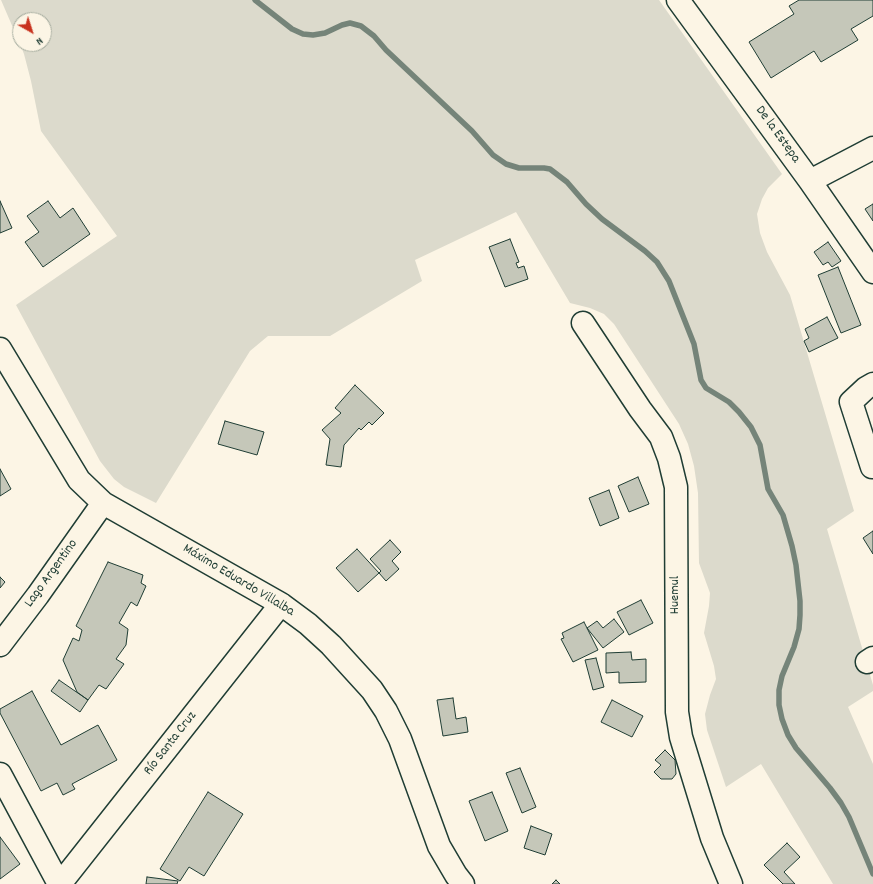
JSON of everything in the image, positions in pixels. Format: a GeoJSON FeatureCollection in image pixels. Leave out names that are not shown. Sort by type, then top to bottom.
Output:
{"type":"FeatureCollection","features":[{"type":"Feature","properties":{"kind":"street","name":"De la Estepa"},"geometry":{"type":"LineString","coordinates":[[678,0],[810,181],[873,272]]}},
{"type":"Feature","properties":{"kind":"street"},"geometry":{"type":"LineString","coordinates":[[810,181],[873,148]]}},
{"type":"Feature","properties":{"kind":"street","name":"Huemul"},"geometry":{"type":"LineString","coordinates":[[583,323],[661,437],[669,458],[676,487],[677,712],[681,737],[712,838],[730,884]]}},
{"type":"Feature","properties":{"kind":"street","name":"Máximo Eduardo Villalba"},"geometry":{"type":"LineString","coordinates":[[0,349],[78,480],[103,503],[281,604],[308,624],[372,690],[386,711],[400,738],[439,846],[463,884]]}},
{"type":"Feature","properties":{"kind":"street"},"geometry":{"type":"LineString","coordinates":[[872,467],[851,402],[866,388],[873,384]]}},
{"type":"Feature","properties":{"kind":"street","name":"Lago Argentino"},"geometry":{"type":"LineString","coordinates":[[0,645],[38,595],[103,503]]}},
{"type":"Feature","properties":{"kind":"street","name":"Río Santa Cruz"},"geometry":{"type":"LineString","coordinates":[[60,884],[281,604]]}},
{"type":"Feature","properties":{"kind":"street"},"geometry":{"type":"LineString","coordinates":[[0,774],[60,884]]}},
{"type":"Feature","properties":{"kind":"shaded area"},"geometry":{"type":"Polygon","coordinates":[[[1,0],[659,0],[782,174],[768,188],[762,199],[757,214],[760,233],[767,252],[790,295],[854,511],[827,529],[873,685],[873,691],[848,707],[873,764],[873,884],[833,884],[761,764],[726,787],[707,730],[705,714],[716,679],[714,666],[704,633],[710,593],[699,563],[698,493],[694,466],[688,444],[679,424],[614,324],[604,314],[590,308],[570,303],[516,212],[415,260],[422,281],[330,336],[268,336],[250,351],[156,503],[124,487],[114,479],[100,461],[16,305],[117,236],[41,131],[31,81],[23,52],[52,52],[52,12],[12,12],[12,26],[1,0]]]}},
{"type":"Feature","properties":{"kind":"building"},"geometry":{"type":"Polygon","coordinates":[[[799,0],[873,0],[873,16],[851,29],[858,40],[821,62],[814,51],[771,78],[749,42],[794,14],[789,6],[799,0]]]}},
{"type":"Feature","properties":{"kind":"building"},"geometry":{"type":"Polygon","coordinates":[[[0,201],[12,228],[0,233],[0,201]]]}},
{"type":"Feature","properties":{"kind":"building"},"geometry":{"type":"Polygon","coordinates":[[[48,201],[60,218],[73,208],[90,234],[43,267],[25,242],[39,232],[27,216],[48,201]]]}},
{"type":"Feature","properties":{"kind":"building"},"geometry":{"type":"Polygon","coordinates":[[[873,204],[873,221],[865,209],[873,204]]]}},
{"type":"Feature","properties":{"kind":"building"},"geometry":{"type":"Polygon","coordinates":[[[510,239],[519,262],[516,263],[518,268],[524,266],[528,279],[505,287],[489,247],[510,239]]]}},
{"type":"Feature","properties":{"kind":"building"},"geometry":{"type":"Polygon","coordinates":[[[828,242],[841,261],[832,267],[828,262],[823,265],[814,252],[828,242]]]}},
{"type":"Feature","properties":{"kind":"building"},"geometry":{"type":"Polygon","coordinates":[[[838,267],[861,325],[841,333],[818,275],[838,267]]]}},
{"type":"Feature","properties":{"kind":"building"},"geometry":{"type":"Polygon","coordinates":[[[827,317],[838,338],[809,352],[804,341],[809,338],[805,329],[827,317]]]}},
{"type":"Feature","properties":{"kind":"building"},"geometry":{"type":"Polygon","coordinates":[[[355,385],[384,413],[372,425],[369,422],[361,430],[359,428],[344,445],[341,467],[326,465],[330,439],[322,430],[341,413],[335,408],[355,385]]]}},
{"type":"Feature","properties":{"kind":"building"},"geometry":{"type":"Polygon","coordinates":[[[225,421],[264,432],[257,455],[218,444],[225,421]]]}},
{"type":"Feature","properties":{"kind":"building"},"geometry":{"type":"Polygon","coordinates":[[[0,469],[11,489],[0,496],[0,469]]]}},
{"type":"Feature","properties":{"kind":"building"},"geometry":{"type":"Polygon","coordinates":[[[638,477],[649,504],[629,512],[618,486],[638,477]]]}},
{"type":"Feature","properties":{"kind":"building"},"geometry":{"type":"Polygon","coordinates":[[[609,490],[619,518],[600,526],[589,498],[609,490]]]}},
{"type":"Feature","properties":{"kind":"building"},"geometry":{"type":"Polygon","coordinates":[[[873,531],[873,554],[863,538],[873,531]]]}},
{"type":"Feature","properties":{"kind":"building"},"geometry":{"type":"Polygon","coordinates":[[[390,540],[401,552],[392,561],[399,569],[386,581],[379,573],[381,571],[370,559],[390,540]]]}},
{"type":"Feature","properties":{"kind":"building"},"geometry":{"type":"Polygon","coordinates":[[[357,549],[379,573],[358,592],[336,568],[357,549]]]}},
{"type":"Feature","properties":{"kind":"building"},"geometry":{"type":"Polygon","coordinates":[[[108,562],[143,575],[141,583],[146,586],[137,606],[131,602],[119,623],[128,629],[126,645],[116,659],[124,664],[106,689],[99,685],[88,700],[77,692],[63,660],[73,638],[79,641],[82,630],[76,626],[108,562]]]}},
{"type":"Feature","properties":{"kind":"building"},"geometry":{"type":"Polygon","coordinates":[[[0,577],[5,582],[0,588],[0,577]]]}},
{"type":"Feature","properties":{"kind":"building"},"geometry":{"type":"Polygon","coordinates":[[[641,600],[653,623],[629,635],[617,612],[641,600]]]}},
{"type":"Feature","properties":{"kind":"building"},"geometry":{"type":"Polygon","coordinates":[[[614,619],[624,632],[603,648],[587,628],[597,621],[603,628],[614,619]]]}},
{"type":"Feature","properties":{"kind":"building"},"geometry":{"type":"Polygon","coordinates":[[[584,622],[598,650],[573,662],[561,639],[564,638],[562,633],[584,622]]]}},
{"type":"Feature","properties":{"kind":"building"},"geometry":{"type":"Polygon","coordinates":[[[631,652],[632,660],[646,659],[646,682],[619,683],[619,672],[606,673],[606,653],[631,652]]]}},
{"type":"Feature","properties":{"kind":"building"},"geometry":{"type":"Polygon","coordinates":[[[596,658],[604,687],[593,690],[585,660],[596,658]]]}},
{"type":"Feature","properties":{"kind":"building"},"geometry":{"type":"Polygon","coordinates":[[[59,680],[88,700],[80,712],[51,691],[59,680]]]}},
{"type":"Feature","properties":{"kind":"building"},"geometry":{"type":"Polygon","coordinates":[[[32,691],[61,745],[98,725],[117,760],[72,784],[75,789],[63,795],[57,783],[41,791],[0,713],[0,709],[32,691]]]}},
{"type":"Feature","properties":{"kind":"building"},"geometry":{"type":"Polygon","coordinates":[[[453,698],[456,719],[466,717],[468,732],[443,736],[437,700],[453,698]]]}},
{"type":"Feature","properties":{"kind":"building"},"geometry":{"type":"Polygon","coordinates":[[[612,700],[643,716],[632,737],[601,722],[612,700]]]}},
{"type":"Feature","properties":{"kind":"building"},"geometry":{"type":"Polygon","coordinates":[[[665,750],[675,760],[676,774],[672,779],[661,779],[654,772],[661,765],[655,760],[665,750]]]}},
{"type":"Feature","properties":{"kind":"building"},"geometry":{"type":"Polygon","coordinates":[[[520,768],[536,807],[522,813],[506,773],[520,768]]]}},
{"type":"Feature","properties":{"kind":"building"},"geometry":{"type":"Polygon","coordinates":[[[208,792],[243,814],[204,876],[189,867],[180,881],[160,869],[208,792]]]}},
{"type":"Feature","properties":{"kind":"building"},"geometry":{"type":"Polygon","coordinates":[[[492,792],[508,831],[485,841],[469,801],[492,792]]]}},
{"type":"Feature","properties":{"kind":"building"},"geometry":{"type":"Polygon","coordinates":[[[531,826],[552,834],[545,855],[524,848],[531,826]]]}},
{"type":"Feature","properties":{"kind":"building"},"geometry":{"type":"Polygon","coordinates":[[[0,837],[20,864],[0,879],[0,837]]]}},
{"type":"Feature","properties":{"kind":"building"},"geometry":{"type":"Polygon","coordinates":[[[787,843],[800,857],[784,872],[795,884],[783,884],[764,865],[787,843]]]}},
{"type":"Feature","properties":{"kind":"building"},"geometry":{"type":"Polygon","coordinates":[[[147,877],[178,881],[177,884],[146,884],[147,877]]]}},
{"type":"Feature","properties":{"kind":"building"},"geometry":{"type":"Polygon","coordinates":[[[556,880],[560,884],[552,884],[556,880]]]}},
{"type":"Feature","properties":{"kind":"waterway"},"geometry":{"type":"LineString","coordinates":[[255,0],[292,29],[303,34],[313,35],[325,33],[350,23],[361,26],[374,36],[386,50],[472,131],[493,155],[506,164],[519,168],[550,169],[567,182],[586,204],[602,219],[645,251],[657,262],[669,281],[694,344],[701,380],[706,388],[729,402],[739,412],[751,427],[760,445],[768,489],[783,515],[792,546],[796,565],[800,601],[799,629],[794,647],[782,676],[779,690],[779,705],[782,719],[788,735],[796,748],[841,803],[849,817],[873,874]]}}]}
